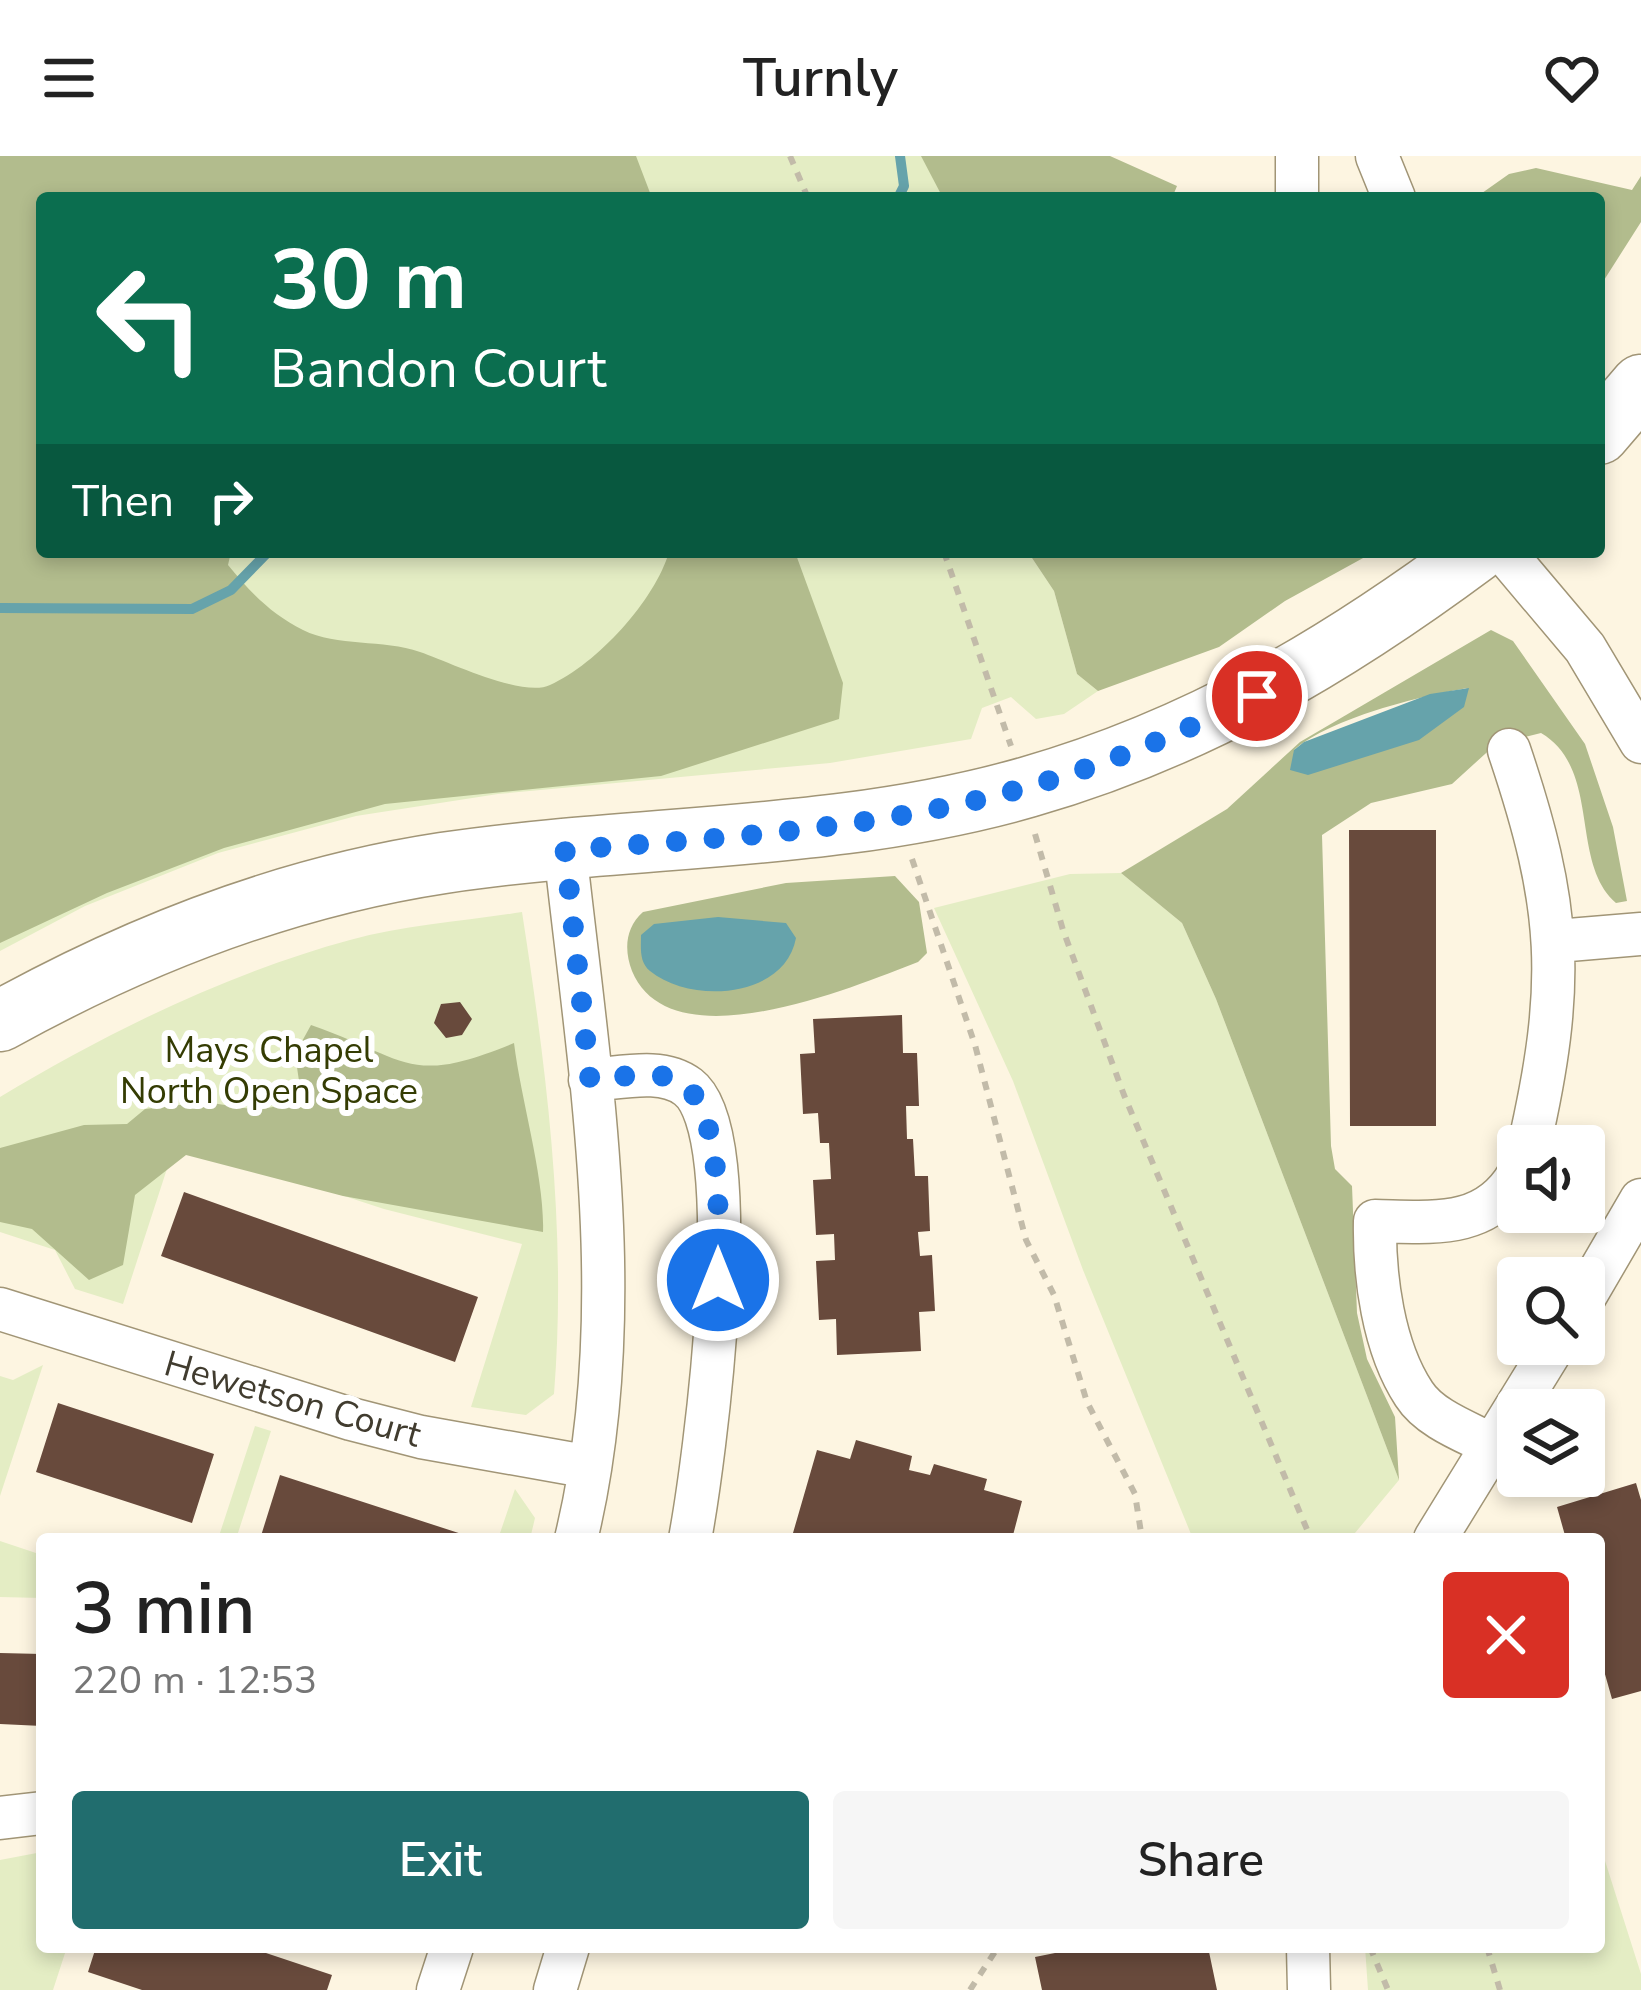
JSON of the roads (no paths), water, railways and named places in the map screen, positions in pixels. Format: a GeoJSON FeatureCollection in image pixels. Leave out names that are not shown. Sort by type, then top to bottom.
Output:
{"type":"FeatureCollection","features":[{"type":"Feature","properties":{"kind":"main road"},"geometry":{"type":"LineString","coordinates":[[1605,427],[1641,385]]}},
{"type":"Feature","properties":{"kind":"main road"},"geometry":{"type":"LineString","coordinates":[[0,1021],[146,946],[338,883],[443,863],[777,833],[1025,788],[1162,740],[1298,676],[1467,558]]}},
{"type":"Feature","properties":{"kind":"street"},"geometry":{"type":"LineString","coordinates":[[1295,192],[1297,156]]}},
{"type":"Feature","properties":{"kind":"street"},"geometry":{"type":"LineString","coordinates":[[1377,156],[1392,192]]}},
{"type":"Feature","properties":{"kind":"street"},"geometry":{"type":"LineString","coordinates":[[1509,558],[1585,648],[1641,742]]}},
{"type":"Feature","properties":{"kind":"street"},"geometry":{"type":"LineString","coordinates":[[1509,750],[1540,844],[1556,940],[1552,1015],[1533,1125]]}},
{"type":"Feature","properties":{"kind":"street"},"geometry":{"type":"LineString","coordinates":[[565,850],[590,1080],[603,1316],[590,1467],[577,1533]]}},
{"type":"Feature","properties":{"kind":"street"},"geometry":{"type":"LineString","coordinates":[[1556,940],[1641,934]]}},
{"type":"Feature","properties":{"kind":"street"},"geometry":{"type":"LineString","coordinates":[[590,1080],[674,1078],[693,1090],[705,1110],[718,1237],[717,1323],[710,1414],[691,1533]]}},
{"type":"Feature","properties":{"kind":"street"},"geometry":{"type":"LineString","coordinates":[[1492,1445],[1436,1415],[1415,1395],[1378,1290],[1375,1221],[1457,1221],[1483,1214],[1497,1203]]}},
{"type":"Feature","properties":{"kind":"street"},"geometry":{"type":"LineString","coordinates":[[1605,1267],[1637,1219]]}},
{"type":"Feature","properties":{"kind":"street","name":"Hewetson Court"},"geometry":{"type":"LineString","coordinates":[[0,1309],[351,1419],[421,1437],[590,1467]]}},
{"type":"Feature","properties":{"kind":"street"},"geometry":{"type":"LineString","coordinates":[[1439,1533],[1543,1365]]}},
{"type":"Feature","properties":{"kind":"street"},"geometry":{"type":"LineString","coordinates":[[0,1818],[36,1814]]}},
{"type":"Feature","properties":{"kind":"street"},"geometry":{"type":"LineString","coordinates":[[438,1990],[450,1953]]}},
{"type":"Feature","properties":{"kind":"street"},"geometry":{"type":"LineString","coordinates":[[554,1990],[566,1953]]}},
{"type":"Feature","properties":{"kind":"street"},"geometry":{"type":"LineString","coordinates":[[1308,1953],[1310,1990]]}},
{"type":"Feature","properties":{"kind":"water"},"geometry":{"type":"Polygon","coordinates":[[[1469,688],[1464,707],[1419,740],[1308,775],[1290,770],[1294,750],[1304,742],[1430,694],[1469,688]]]}},
{"type":"Feature","properties":{"kind":"water"},"geometry":{"type":"Polygon","coordinates":[[[718,917],[786,923],[796,938],[788,958],[756,984],[735,990],[689,989],[646,967],[641,935],[654,924],[718,917]]]}},
{"type":"Feature","properties":{"kind":"waterway"},"geometry":{"type":"LineString","coordinates":[[900,156],[901,192]]}},
{"type":"Feature","properties":{"kind":"waterway"},"geometry":{"type":"LineString","coordinates":[[0,608],[192,609],[231,590],[262,558]]}},
{"type":"Feature","properties":{"kind":"park label","name":"Mays Chapel North Open Space"},"geometry":{"type":"Point","coordinates":[269,1070]}}]}
